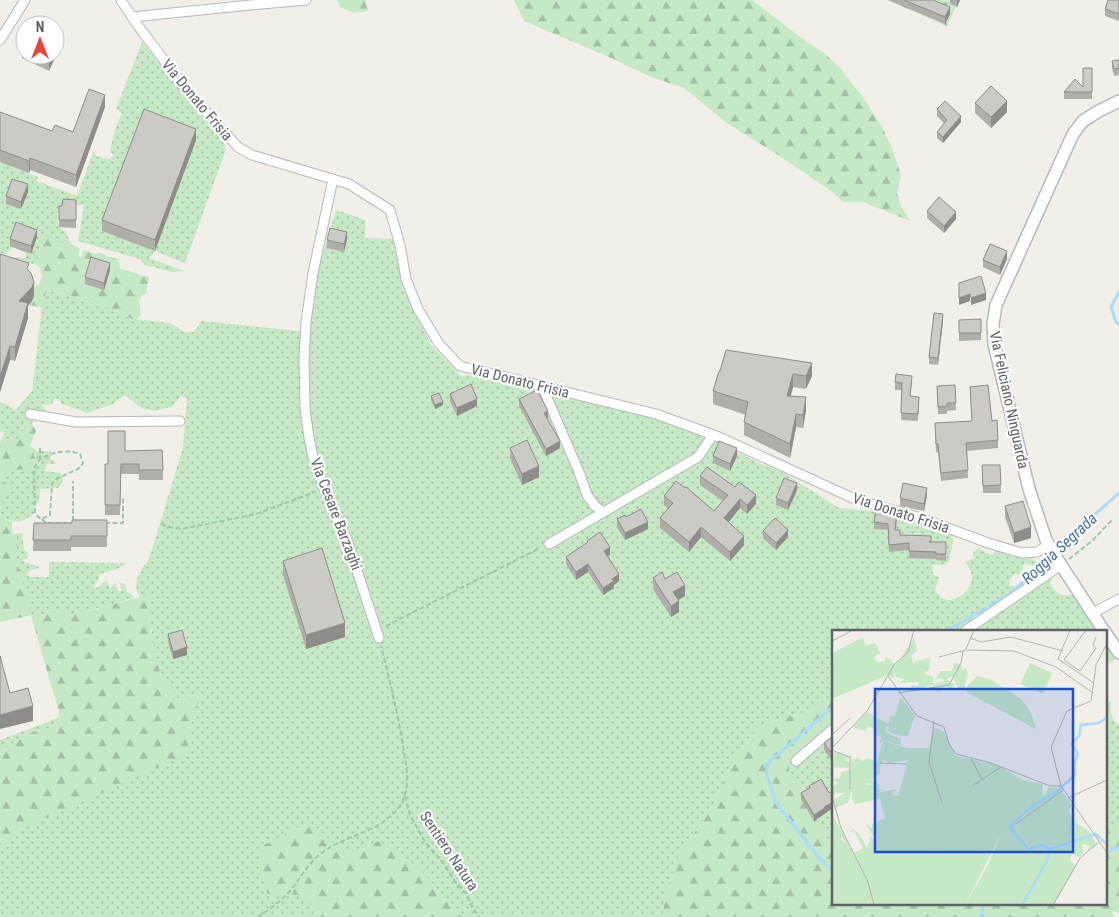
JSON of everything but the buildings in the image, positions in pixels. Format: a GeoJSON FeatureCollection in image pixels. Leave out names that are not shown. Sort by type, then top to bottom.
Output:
{"type":"FeatureCollection","features":[{"type":"Feature","properties":{"kind":"street"},"geometry":{"type":"LineString","coordinates":[[0,40],[25,0]]}},
{"type":"Feature","properties":{"kind":"street","name":"Via Donato Frisia"},"geometry":{"type":"LineString","coordinates":[[121,0],[188,92],[238,147],[252,155],[349,184],[390,210],[400,245],[406,279],[418,309],[439,344],[460,366],[656,414],[714,435],[857,500],[918,517],[988,543],[1022,553],[1037,552],[1050,548]]}},
{"type":"Feature","properties":{"kind":"street"},"geometry":{"type":"LineString","coordinates":[[132,17],[306,0]]}},
{"type":"Feature","properties":{"kind":"street","name":"Via Feliciano Ninguarda"},"geometry":{"type":"LineString","coordinates":[[1104,630],[1050,548],[1029,489],[994,344],[992,324],[996,305],[1074,134],[1084,121],[1119,101]]}},
{"type":"Feature","properties":{"kind":"street","name":"Via Cesare Barzaghi"},"geometry":{"type":"LineString","coordinates":[[334,179],[313,273],[306,322],[304,359],[305,409],[313,456],[324,489],[349,546],[378,634]]}},
{"type":"Feature","properties":{"kind":"street"},"geometry":{"type":"LineString","coordinates":[[542,386],[587,495],[595,506],[604,512]]}},
{"type":"Feature","properties":{"kind":"street"},"geometry":{"type":"LineString","coordinates":[[30,414],[76,422],[180,421]]}},
{"type":"Feature","properties":{"kind":"street"},"geometry":{"type":"LineString","coordinates":[[548,544],[698,457],[714,435]]}},
{"type":"Feature","properties":{"kind":"street"},"geometry":{"type":"LineString","coordinates":[[966,630],[1060,563]]}},
{"type":"Feature","properties":{"kind":"street"},"geometry":{"type":"LineString","coordinates":[[1093,613],[1119,599]]}},
{"type":"Feature","properties":{"kind":"street","name":"Via Feliciano Ninguarda"},"geometry":{"type":"LineString","coordinates":[[1106,634],[1119,653]]}},
{"type":"Feature","properties":{"kind":"street"},"geometry":{"type":"LineString","coordinates":[[796,761],[832,730]]}},
{"type":"Feature","properties":{"kind":"path"},"geometry":{"type":"LineString","coordinates":[[40,448],[40,459],[34,470],[35,512],[46,523],[80,523]]}},
{"type":"Feature","properties":{"kind":"path"},"geometry":{"type":"LineString","coordinates":[[40,459],[54,453],[75,452],[80,454],[83,463],[78,469],[54,480],[50,515],[42,519]]}},
{"type":"Feature","properties":{"kind":"path"},"geometry":{"type":"LineString","coordinates":[[73,481],[73,523]]}},
{"type":"Feature","properties":{"kind":"path"},"geometry":{"type":"LineString","coordinates":[[161,524],[182,529],[256,514],[324,489]]}},
{"type":"Feature","properties":{"kind":"path"},"geometry":{"type":"LineString","coordinates":[[100,523],[123,523],[123,498]]}},
{"type":"Feature","properties":{"kind":"path"},"geometry":{"type":"LineString","coordinates":[[1060,563],[1092,541],[1112,520]]}},
{"type":"Feature","properties":{"kind":"path"},"geometry":{"type":"LineString","coordinates":[[50,523],[50,528]]}},
{"type":"Feature","properties":{"kind":"path"},"geometry":{"type":"LineString","coordinates":[[258,917],[286,895],[318,856],[329,847],[368,830],[383,821],[396,811],[404,796],[407,785],[407,769],[395,700],[378,634],[548,544]]}},
{"type":"Feature","properties":{"kind":"path","name":"Sentiero Natura"},"geometry":{"type":"LineString","coordinates":[[404,796],[410,815],[425,842],[466,894],[473,909],[480,917]]}},
{"type":"Feature","properties":{"kind":"green space"},"geometry":{"type":"Polygon","coordinates":[[[337,0],[366,0],[368,11],[354,13],[340,7],[337,0]]]}},
{"type":"Feature","properties":{"kind":"green space"},"geometry":{"type":"Polygon","coordinates":[[[514,0],[752,0],[808,43],[823,52],[840,68],[862,96],[882,127],[892,148],[901,175],[897,193],[901,206],[910,221],[863,202],[843,202],[834,193],[727,123],[684,88],[651,77],[524,21],[514,0]]]}},
{"type":"Feature","properties":{"kind":"green space"},"geometry":{"type":"Polygon","coordinates":[[[887,0],[959,0],[947,26],[887,0]]]}},
{"type":"Feature","properties":{"kind":"green space"},"geometry":{"type":"Polygon","coordinates":[[[142,42],[221,138],[220,140],[225,143],[225,152],[185,263],[155,251],[149,258],[184,271],[172,272],[145,265],[140,259],[78,241],[84,205],[62,205],[60,213],[57,213],[58,226],[66,232],[72,246],[44,237],[36,265],[11,257],[25,258],[26,253],[13,247],[6,254],[0,253],[0,162],[38,177],[37,181],[77,196],[94,150],[96,156],[109,159],[114,156],[110,151],[115,129],[122,113],[116,109],[142,42]]]}},
{"type":"Feature","properties":{"kind":"green space"},"geometry":{"type":"Polygon","coordinates":[[[336,210],[365,220],[365,238],[393,239],[403,287],[431,345],[461,376],[475,375],[688,427],[759,463],[782,472],[839,508],[899,514],[952,533],[953,540],[949,561],[944,565],[932,565],[933,575],[939,577],[935,590],[941,598],[953,600],[967,590],[972,578],[966,562],[974,558],[973,552],[979,548],[993,555],[995,550],[1025,559],[1034,557],[1032,559],[1038,562],[1037,566],[1024,564],[1020,575],[1016,573],[1010,579],[1009,586],[1019,587],[1044,569],[1053,576],[1050,583],[1057,592],[1062,595],[1074,594],[1097,630],[832,630],[832,696],[813,710],[771,721],[758,727],[752,734],[733,762],[704,820],[691,836],[667,888],[662,917],[0,917],[0,850],[4,850],[21,829],[188,753],[192,715],[202,694],[178,699],[162,677],[153,651],[149,597],[140,597],[136,587],[138,577],[149,559],[183,448],[187,398],[181,396],[173,406],[156,411],[141,408],[125,395],[113,404],[87,413],[62,404],[59,399],[54,399],[52,404],[42,405],[46,411],[40,417],[35,414],[32,424],[22,425],[19,441],[11,438],[0,443],[4,432],[0,431],[0,402],[8,405],[15,411],[32,391],[46,289],[113,309],[132,319],[170,323],[184,332],[194,332],[202,321],[308,332],[316,276],[336,210]]]}},
{"type":"Feature","properties":{"kind":"green space"},"geometry":{"type":"Polygon","coordinates":[[[44,236],[80,248],[78,256],[81,257],[83,250],[96,254],[99,252],[118,259],[120,269],[149,277],[146,294],[142,295],[139,301],[141,315],[136,320],[132,319],[113,309],[47,289],[42,308],[29,305],[35,286],[39,285],[42,277],[40,267],[36,265],[44,236]]]}},
{"type":"Feature","properties":{"kind":"green space"},"geometry":{"type":"Polygon","coordinates":[[[32,424],[36,431],[30,446],[35,458],[32,469],[15,470],[0,478],[0,443],[11,438],[19,441],[22,425],[32,424]]]}},
{"type":"Feature","properties":{"kind":"green space"},"geometry":{"type":"Polygon","coordinates":[[[30,446],[37,451],[51,451],[51,459],[56,464],[47,464],[45,471],[61,473],[63,481],[58,488],[40,489],[39,503],[34,504],[34,514],[25,520],[14,522],[0,516],[0,509],[11,485],[5,483],[0,478],[35,458],[30,446]]]}},
{"type":"Feature","properties":{"kind":"green space"},"geometry":{"type":"Polygon","coordinates":[[[0,478],[5,483],[11,485],[0,509],[0,478]]]}},
{"type":"Feature","properties":{"kind":"green space"},"geometry":{"type":"Polygon","coordinates":[[[0,516],[12,522],[12,533],[17,536],[17,567],[26,574],[21,589],[26,591],[32,615],[0,622],[0,516]]]}},
{"type":"Feature","properties":{"kind":"green space"},"geometry":{"type":"Polygon","coordinates":[[[22,533],[24,549],[28,553],[27,559],[23,559],[24,562],[39,568],[29,571],[27,574],[30,577],[49,577],[49,562],[126,563],[120,568],[100,574],[93,587],[97,588],[107,580],[110,589],[115,583],[118,591],[122,591],[119,582],[125,585],[127,592],[133,595],[134,598],[73,615],[62,609],[32,619],[26,591],[21,589],[17,567],[17,537],[14,534],[22,533]]]}},
{"type":"Feature","properties":{"kind":"green space"},"geometry":{"type":"Polygon","coordinates":[[[149,596],[153,651],[162,677],[178,699],[203,694],[192,715],[189,753],[21,829],[4,850],[0,850],[0,751],[5,750],[26,734],[56,726],[59,712],[32,619],[62,609],[73,615],[149,596]]]}},
{"type":"Feature","properties":{"kind":"green space"},"geometry":{"type":"Polygon","coordinates":[[[1106,643],[1114,655],[1114,660],[1106,664],[1106,643]]]}},
{"type":"Feature","properties":{"kind":"green space"},"geometry":{"type":"Polygon","coordinates":[[[832,696],[832,718],[795,755],[789,765],[789,774],[802,792],[832,846],[832,904],[1106,904],[1106,826],[1113,827],[1114,820],[1119,822],[1119,913],[1112,911],[1114,917],[662,917],[667,888],[681,850],[704,820],[733,762],[752,734],[758,727],[771,721],[813,710],[832,696]]]}},
{"type":"Feature","properties":{"kind":"green space"},"geometry":{"type":"Polygon","coordinates":[[[1106,700],[1111,702],[1114,721],[1119,725],[1119,822],[1114,821],[1113,827],[1106,826],[1106,700]]]}},
{"type":"Feature","properties":{"kind":"green space"},"geometry":{"type":"Polygon","coordinates":[[[58,718],[56,726],[26,734],[0,751],[0,740],[58,718]]]}},
{"type":"Feature","properties":{"kind":"green space"},"geometry":{"type":"Polygon","coordinates":[[[832,718],[832,846],[802,792],[789,774],[788,765],[795,755],[832,718]]]}},
{"type":"Feature","properties":{"kind":"green space"},"geometry":{"type":"Polygon","coordinates":[[[312,824],[346,854],[379,841],[418,867],[462,917],[320,917],[304,895],[268,894],[258,865],[264,845],[293,829],[312,824]]]}},
{"type":"Feature","properties":{"kind":"waterway","name":"Roggia Segrada"},"geometry":{"type":"LineString","coordinates":[[1119,292],[1111,307],[1116,322],[1119,324]]}},
{"type":"Feature","properties":{"kind":"waterway","name":"Roggia Segrada"},"geometry":{"type":"LineString","coordinates":[[1058,554],[1074,533],[1119,493]]}},
{"type":"Feature","properties":{"kind":"waterway","name":"Roggia Segrada"},"geometry":{"type":"LineString","coordinates":[[947,630],[1007,596],[1053,558]]}},
{"type":"Feature","properties":{"kind":"waterway","name":"Roggia Segrada"},"geometry":{"type":"LineString","coordinates":[[832,708],[767,764],[767,775],[775,801],[819,858],[832,871]]}},
{"type":"Feature","properties":{"kind":"waterway","name":"Roggia Segrada"},"geometry":{"type":"LineString","coordinates":[[1106,852],[1119,847]]}},
{"type":"Feature","properties":{"kind":"waterway"},"geometry":{"type":"LineString","coordinates":[[981,917],[984,904]]}}]}
